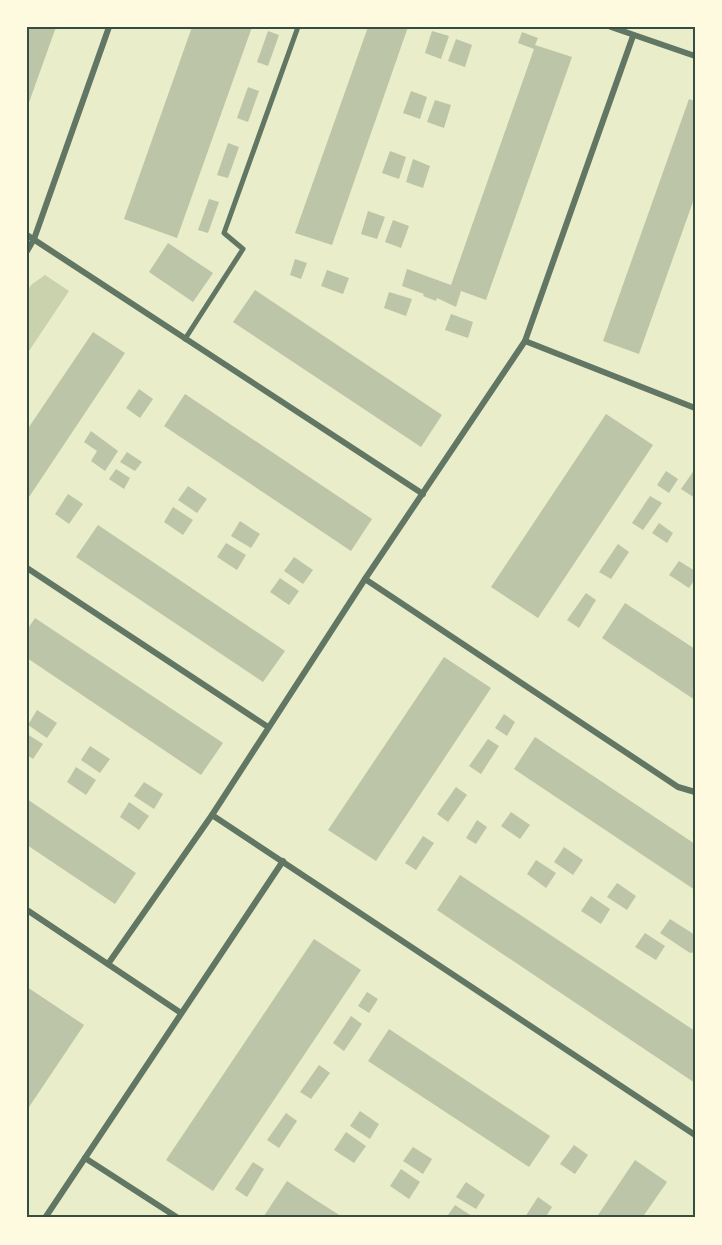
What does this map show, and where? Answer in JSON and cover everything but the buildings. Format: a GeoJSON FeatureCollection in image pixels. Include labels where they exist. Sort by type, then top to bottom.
{"type":"FeatureCollection","features":[{"type":"Feature","properties":{"kind":"street"},"geometry":{"type":"LineString","coordinates":[[27,250],[34,239],[109,27]]}},
{"type":"Feature","properties":{"kind":"street"},"geometry":{"type":"LineString","coordinates":[[185,339],[243,249],[224,233],[298,27]]}},
{"type":"Feature","properties":{"kind":"street"},"geometry":{"type":"LineString","coordinates":[[611,27],[695,56]]}},
{"type":"Feature","properties":{"kind":"street"},"geometry":{"type":"LineString","coordinates":[[108,964],[212,815],[365,579],[525,341],[633,36]]}},
{"type":"Feature","properties":{"kind":"street"},"geometry":{"type":"LineString","coordinates":[[27,235],[423,494]]}},
{"type":"Feature","properties":{"kind":"street"},"geometry":{"type":"LineString","coordinates":[[525,341],[695,408]]}},
{"type":"Feature","properties":{"kind":"street"},"geometry":{"type":"LineString","coordinates":[[27,568],[268,727]]}},
{"type":"Feature","properties":{"kind":"street"},"geometry":{"type":"LineString","coordinates":[[365,579],[678,787],[695,792]]}},
{"type":"Feature","properties":{"kind":"street"},"geometry":{"type":"LineString","coordinates":[[212,815],[695,1135]]}},
{"type":"Feature","properties":{"kind":"street"},"geometry":{"type":"LineString","coordinates":[[45,1218],[283,861]]}},
{"type":"Feature","properties":{"kind":"street"},"geometry":{"type":"LineString","coordinates":[[27,910],[181,1013]]}},
{"type":"Feature","properties":{"kind":"street"},"geometry":{"type":"LineString","coordinates":[[85,1158],[178,1218]]}},
{"type":"Feature","properties":{"kind":"green space"},"geometry":{"type":"Polygon","coordinates":[[[45,275],[69,291],[27,354],[27,291],[31,285],[45,275]]]}}]}
